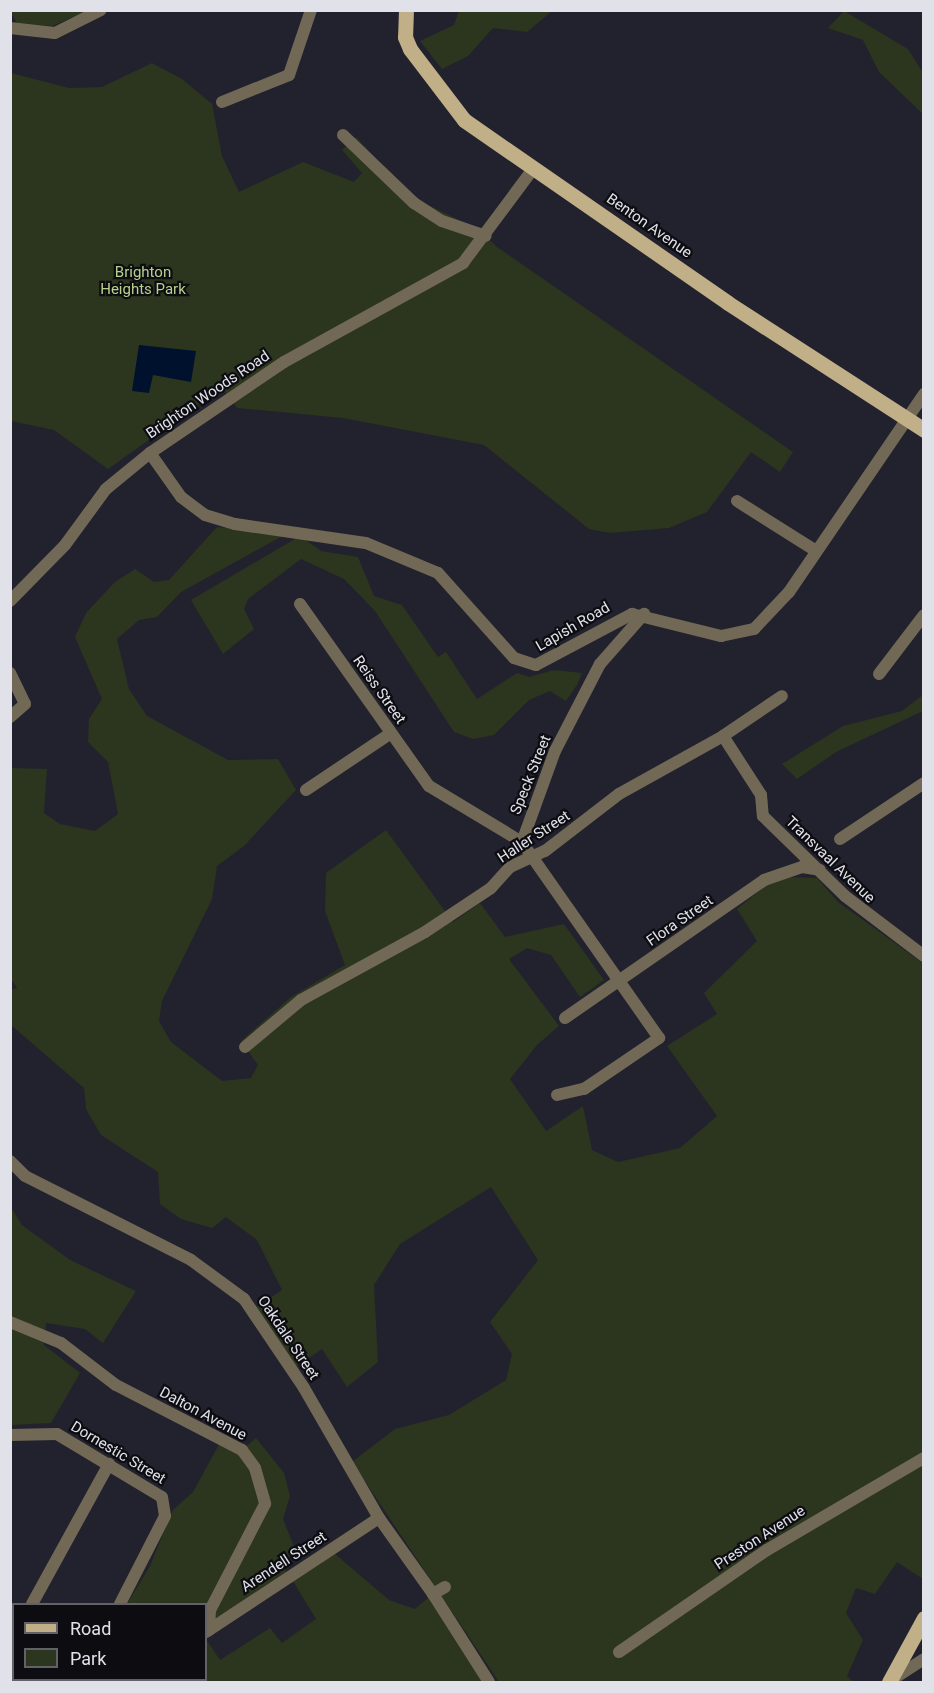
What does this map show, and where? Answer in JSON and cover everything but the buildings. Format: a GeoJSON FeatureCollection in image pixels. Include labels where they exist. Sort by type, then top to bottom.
{"type":"FeatureCollection","features":[{"type":"Feature","properties":{"kind":"main road","name":"Benton Avenue"},"geometry":{"type":"LineString","coordinates":[[406,10],[405,37],[410,49],[439,92],[464,120],[533,169],[924,430]]}},
{"type":"Feature","properties":{"kind":"main road"},"geometry":{"type":"LineString","coordinates":[[890,1682],[924,1618]]}},
{"type":"Feature","properties":{"kind":"street"},"geometry":{"type":"LineString","coordinates":[[10,28],[55,33],[101,10]]}},
{"type":"Feature","properties":{"kind":"street"},"geometry":{"type":"LineString","coordinates":[[222,102],[289,75],[311,10]]}},
{"type":"Feature","properties":{"kind":"street"},"geometry":{"type":"LineString","coordinates":[[343,135],[414,203],[442,220],[486,236]]}},
{"type":"Feature","properties":{"kind":"street","name":"Brighton Woods Road"},"geometry":{"type":"LineString","coordinates":[[10,601],[65,545],[106,489],[150,453],[284,362],[441,279],[463,263],[486,236],[533,169]]}},
{"type":"Feature","properties":{"kind":"street","name":"Lapish Road"},"geometry":{"type":"LineString","coordinates":[[150,453],[181,497],[205,515],[235,525],[366,543],[438,573],[524,665],[548,661],[620,617],[644,614],[721,636],[743,635],[771,616],[905,418],[924,394]]}},
{"type":"Feature","properties":{"kind":"street"},"geometry":{"type":"LineString","coordinates":[[737,501],[816,551]]}},
{"type":"Feature","properties":{"kind":"street","name":"Reiss Street"},"geometry":{"type":"LineString","coordinates":[[300,604],[435,792],[522,842]]}},
{"type":"Feature","properties":{"kind":"street","name":"Speck Street"},"geometry":{"type":"LineString","coordinates":[[522,842],[555,751],[600,664],[644,614]]}},
{"type":"Feature","properties":{"kind":"street"},"geometry":{"type":"LineString","coordinates":[[879,674],[924,615]]}},
{"type":"Feature","properties":{"kind":"street"},"geometry":{"type":"LineString","coordinates":[[10,717],[25,704],[11,674]]}},
{"type":"Feature","properties":{"kind":"street","name":"Haller Street"},"geometry":{"type":"LineString","coordinates":[[245,1047],[302,1000],[425,932],[530,855],[544,851],[620,794],[723,736],[782,696]]}},
{"type":"Feature","properties":{"kind":"street"},"geometry":{"type":"LineString","coordinates":[[306,790],[392,733]]}},
{"type":"Feature","properties":{"kind":"street","name":"Transvaal Avenue"},"geometry":{"type":"LineString","coordinates":[[723,736],[761,795],[763,816],[875,922],[924,956]]}},
{"type":"Feature","properties":{"kind":"street"},"geometry":{"type":"LineString","coordinates":[[840,839],[924,783]]}},
{"type":"Feature","properties":{"kind":"street"},"geometry":{"type":"LineString","coordinates":[[522,842],[658,1038],[584,1089],[556,1095]]}},
{"type":"Feature","properties":{"kind":"street","name":"Flora Street"},"geometry":{"type":"LineString","coordinates":[[565,1018],[764,880],[802,867],[820,870]]}},
{"type":"Feature","properties":{"kind":"street","name":"Oakdale Street"},"geometry":{"type":"LineString","coordinates":[[10,1161],[25,1176],[191,1260],[244,1299],[304,1388],[379,1518],[433,1594],[489,1683]]}},
{"type":"Feature","properties":{"kind":"street","name":"Dalton Avenue"},"geometry":{"type":"LineString","coordinates":[[10,1322],[60,1343],[116,1385],[242,1450],[255,1468],[265,1504],[210,1610],[207,1631]]}},
{"type":"Feature","properties":{"kind":"street","name":"Dornestic Street"},"geometry":{"type":"LineString","coordinates":[[10,1435],[57,1434],[155,1491],[166,1508],[121,1603]]}},
{"type":"Feature","properties":{"kind":"street","name":"Preston Avenue"},"geometry":{"type":"LineString","coordinates":[[619,1652],[767,1550],[924,1458]]}},
{"type":"Feature","properties":{"kind":"street"},"geometry":{"type":"LineString","coordinates":[[33,1603],[109,1464]]}},
{"type":"Feature","properties":{"kind":"street","name":"Arendell Street"},"geometry":{"type":"LineString","coordinates":[[207,1631],[379,1518]]}},
{"type":"Feature","properties":{"kind":"street"},"geometry":{"type":"LineString","coordinates":[[433,1594],[445,1587]]}},
{"type":"Feature","properties":{"kind":"street"},"geometry":{"type":"LineString","coordinates":[[890,1682],[924,1659]]}},
{"type":"Feature","properties":{"kind":"green space"},"geometry":{"type":"Polygon","coordinates":[[[459,10],[552,11],[527,32],[493,28],[468,56],[442,69],[420,41],[454,25],[459,10]]]}},
{"type":"Feature","properties":{"kind":"green space"},"geometry":{"type":"Polygon","coordinates":[[[10,11],[88,11],[52,26],[17,23],[10,11]]]}},
{"type":"Feature","properties":{"kind":"green space"},"geometry":{"type":"Polygon","coordinates":[[[844,11],[908,49],[923,73],[923,114],[879,72],[863,40],[828,28],[844,11]]]}},
{"type":"Feature","properties":{"kind":"green space","name":"Brighton Heights Park"},"geometry":{"type":"Polygon","coordinates":[[[152,63],[182,79],[212,104],[222,156],[239,192],[303,162],[354,182],[362,173],[342,150],[356,137],[411,197],[478,229],[497,247],[793,452],[780,472],[751,452],[707,512],[669,528],[610,533],[589,529],[484,445],[343,418],[237,408],[222,388],[108,469],[54,430],[11,421],[11,73],[69,88],[102,87],[152,63]]]}},
{"type":"Feature","properties":{"kind":"green space"},"geometry":{"type":"Polygon","coordinates":[[[217,527],[286,534],[181,592],[157,617],[139,620],[117,639],[129,689],[147,716],[228,760],[278,759],[296,790],[244,846],[217,866],[212,899],[162,1001],[159,1021],[171,1042],[222,1081],[251,1078],[258,1065],[241,1041],[291,997],[345,965],[325,911],[326,873],[386,830],[453,922],[480,903],[505,937],[564,924],[604,980],[580,997],[551,955],[527,948],[509,959],[559,1026],[537,1045],[510,1079],[546,1131],[583,1106],[592,1150],[618,1162],[680,1148],[717,1116],[667,1046],[717,1014],[704,993],[757,941],[737,909],[768,884],[788,877],[817,878],[838,902],[924,964],[923,1579],[897,1562],[875,1594],[856,1588],[846,1613],[863,1640],[847,1676],[853,1682],[499,1682],[352,1462],[395,1429],[449,1415],[506,1380],[512,1354],[490,1322],[538,1260],[491,1187],[400,1244],[374,1285],[378,1362],[347,1387],[322,1349],[294,1368],[255,1308],[282,1290],[257,1240],[226,1217],[212,1228],[181,1219],[160,1204],[158,1172],[101,1135],[86,1109],[84,1088],[11,1025],[11,990],[17,988],[10,977],[11,768],[47,769],[44,813],[60,824],[95,831],[118,814],[108,762],[88,742],[89,719],[102,699],[75,637],[86,613],[115,582],[135,569],[154,582],[169,580],[217,527]]]}},
{"type":"Feature","properties":{"kind":"green space"},"geometry":{"type":"Polygon","coordinates":[[[300,536],[321,551],[358,557],[374,596],[402,605],[438,657],[446,652],[477,699],[517,673],[529,677],[554,670],[582,673],[577,685],[566,701],[550,691],[529,700],[494,735],[473,739],[454,732],[375,611],[344,579],[301,559],[248,599],[244,609],[254,629],[223,654],[191,600],[300,536]]]}},
{"type":"Feature","properties":{"kind":"green space"},"geometry":{"type":"Polygon","coordinates":[[[923,695],[923,711],[836,752],[797,779],[782,764],[843,726],[902,711],[923,695]]]}},
{"type":"Feature","properties":{"kind":"green space"},"geometry":{"type":"Polygon","coordinates":[[[10,1206],[22,1225],[70,1260],[136,1291],[103,1343],[85,1329],[46,1323],[44,1345],[80,1373],[51,1423],[11,1425],[10,1206]]]}},
{"type":"Feature","properties":{"kind":"green space"},"geometry":{"type":"Polygon","coordinates":[[[256,1438],[284,1473],[290,1496],[283,1519],[295,1549],[283,1565],[287,1573],[207,1625],[207,1603],[128,1603],[150,1566],[173,1510],[193,1492],[222,1439],[242,1450],[256,1438]]]}},
{"type":"Feature","properties":{"kind":"green space"},"geometry":{"type":"Polygon","coordinates":[[[334,1553],[389,1600],[415,1609],[429,1597],[483,1682],[11,1682],[10,1646],[12,1681],[207,1681],[207,1640],[220,1660],[270,1628],[282,1643],[316,1619],[293,1581],[334,1553]]]}},
{"type":"Feature","properties":{"kind":"water"},"geometry":{"type":"Polygon","coordinates":[[[139,345],[196,351],[191,382],[153,375],[149,393],[132,391],[139,345]]]}}]}
